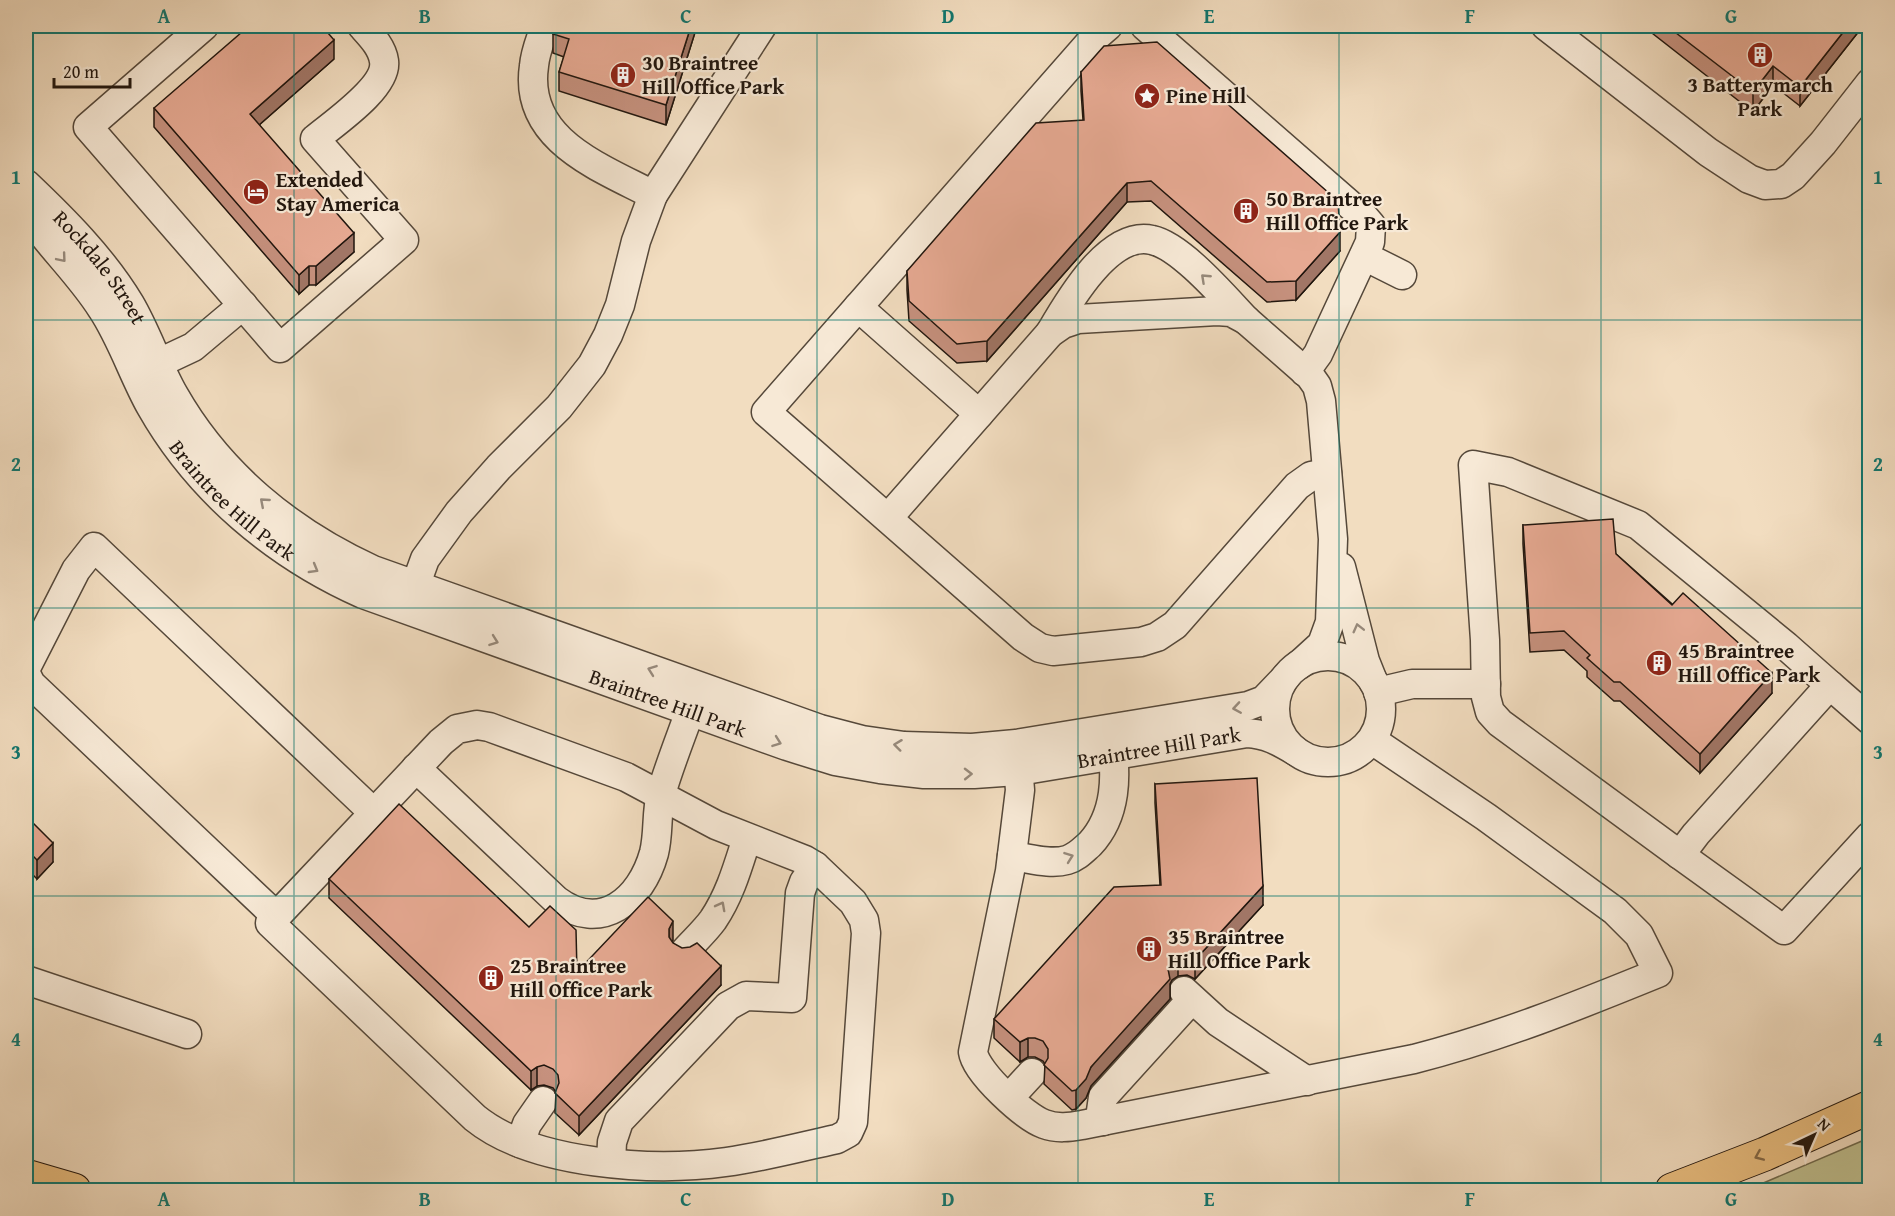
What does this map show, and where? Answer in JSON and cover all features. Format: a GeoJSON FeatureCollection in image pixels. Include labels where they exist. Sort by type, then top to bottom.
{"type":"FeatureCollection","features":[{"type":"Feature","properties":{"kind":"highway"},"geometry":{"type":"LineString","coordinates":[[1672,1191],[1765,1154],[1869,1107]]}},
{"type":"Feature","properties":{"kind":"street"},"geometry":{"type":"LineString","coordinates":[[204,26],[88,127],[280,348],[404,240],[315,139],[373,89],[381,77],[384,69],[383,55],[362,26]]}},
{"type":"Feature","properties":{"kind":"street"},"geometry":{"type":"LineString","coordinates":[[545,26],[536,55],[533,76],[537,107],[546,125],[571,149],[653,195]]}},
{"type":"Feature","properties":{"kind":"street"},"geometry":{"type":"LineString","coordinates":[[410,598],[425,559],[459,512],[492,474],[559,406],[592,365],[618,313],[640,227],[653,195],[762,26]]}},
{"type":"Feature","properties":{"kind":"street"},"geometry":{"type":"LineString","coordinates":[[1108,26],[1093,39],[766,412],[1035,645],[1047,650],[1059,651],[1117,645],[1157,637],[1171,628],[1297,486],[1311,476],[1327,473]]}},
{"type":"Feature","properties":{"kind":"street"},"geometry":{"type":"LineString","coordinates":[[1145,26],[1371,225],[1371,235],[1364,256],[1318,354],[1305,372]]}},
{"type":"Feature","properties":{"kind":"street"},"geometry":{"type":"LineString","coordinates":[[1546,26],[1708,152],[1749,179],[1765,185],[1780,184],[1793,176],[1869,83]]}},
{"type":"Feature","properties":{"kind":"street","name":"Rockdale Street"},"geometry":{"type":"LineString","coordinates":[[26,184],[80,239],[122,292],[138,319],[147,369]]}},
{"type":"Feature","properties":{"kind":"street","name":"Rockdale Street"},"geometry":{"type":"LineString","coordinates":[[26,212],[101,307],[115,331],[147,369]]}},
{"type":"Feature","properties":{"kind":"street"},"geometry":{"type":"LineString","coordinates":[[888,518],[1050,333],[1076,292],[1110,253],[1126,243],[1145,239],[1159,242],[1176,252],[1210,282],[1246,320],[1305,372],[1317,386],[1320,396],[1333,539],[1329,630],[1316,651],[1292,671],[1276,695],[1275,705],[1277,723],[1284,739],[1297,752]]}},
{"type":"Feature","properties":{"kind":"street"},"geometry":{"type":"LineString","coordinates":[[1364,256],[1402,275]]}},
{"type":"Feature","properties":{"kind":"street"},"geometry":{"type":"LineString","coordinates":[[147,369],[200,342],[243,305]]}},
{"type":"Feature","properties":{"kind":"street"},"geometry":{"type":"LineString","coordinates":[[858,307],[979,414]]}},
{"type":"Feature","properties":{"kind":"street"},"geometry":{"type":"LineString","coordinates":[[1050,333],[1063,324],[1078,319],[1217,311],[1231,312],[1246,320]]}},
{"type":"Feature","properties":{"kind":"street","name":"Braintree Hill Park"},"geometry":{"type":"LineString","coordinates":[[147,369],[174,395],[198,432],[236,476],[265,503],[334,551],[373,570],[410,598],[694,699],[862,740],[1018,758],[1112,742],[1256,704],[1271,694],[1292,671],[1316,657],[1346,659],[1363,669],[1376,688]]}},
{"type":"Feature","properties":{"kind":"street"},"geometry":{"type":"LineString","coordinates":[[1869,720],[1786,646],[1638,525],[1508,472],[1473,465],[1487,703],[1496,720],[1784,930],[1869,836]]}},
{"type":"Feature","properties":{"kind":"street"},"geometry":{"type":"LineString","coordinates":[[1018,758],[1019,802],[1005,902],[973,1052],[982,1071],[1009,1098],[1037,1121],[1053,1127],[1082,1125],[1414,1059],[1498,1036],[1658,973],[1639,935],[1615,911],[1486,818],[1372,740],[1381,720],[1381,701],[1365,661],[1360,633],[1333,539]]}},
{"type":"Feature","properties":{"kind":"street"},"geometry":{"type":"LineString","coordinates":[[26,668],[76,570],[94,547],[374,813]]}},
{"type":"Feature","properties":{"kind":"street"},"geometry":{"type":"LineString","coordinates":[[26,674],[31,684],[276,916]]}},
{"type":"Feature","properties":{"kind":"street"},"geometry":{"type":"LineString","coordinates":[[1376,688],[1412,684],[1486,684]]}},
{"type":"Feature","properties":{"kind":"street"},"geometry":{"type":"LineString","coordinates":[[1680,855],[1696,834],[1830,685]]}},
{"type":"Feature","properties":{"kind":"street"},"geometry":{"type":"LineString","coordinates":[[416,768],[556,900],[572,910],[590,915],[599,914],[615,909],[631,895],[650,864],[656,841],[657,813],[661,795],[694,699]]}},
{"type":"Feature","properties":{"kind":"street"},"geometry":{"type":"LineString","coordinates":[[477,725],[489,727],[619,774],[688,811],[747,838],[795,855],[815,866],[857,907],[866,928],[851,1130],[837,1139],[724,1163],[671,1166],[563,1156],[520,1143],[492,1131],[475,1118],[270,923],[374,813],[452,733],[464,727],[477,725]]}},
{"type":"Feature","properties":{"kind":"street","name":"Braintree Hill Park"},"geometry":{"type":"LineString","coordinates":[[1112,742],[1247,733],[1274,738],[1312,760],[1338,762],[1355,756],[1372,740]]}},
{"type":"Feature","properties":{"kind":"street"},"geometry":{"type":"LineString","coordinates":[[1012,856],[1066,860],[1077,856],[1085,848],[1099,831],[1110,809],[1115,778],[1112,742]]}},
{"type":"Feature","properties":{"kind":"street"},"geometry":{"type":"LineString","coordinates":[[685,951],[718,912],[733,880],[747,838]]}},
{"type":"Feature","properties":{"kind":"street"},"geometry":{"type":"LineString","coordinates":[[611,1162],[612,1142],[619,1121],[728,1006],[746,996],[792,998],[800,893],[804,882],[815,866]]}},
{"type":"Feature","properties":{"kind":"street"},"geometry":{"type":"LineString","coordinates":[[26,980],[187,1034]]}},
{"type":"Feature","properties":{"kind":"street"},"geometry":{"type":"LineString","coordinates":[[1103,1121],[1101,1111],[1103,1097],[1188,995],[1218,1022],[1308,1081]]}},
{"type":"Feature","properties":{"kind":"street"},"geometry":{"type":"LineString","coordinates":[[1009,1098],[1032,1073]]}},
{"type":"Feature","properties":{"kind":"street"},"geometry":{"type":"LineString","coordinates":[[520,1143],[527,1124],[543,1101]]}},
{"type":"Feature","properties":{"kind":"green space"},"geometry":{"type":"Polygon","coordinates":[[[1869,1138],[1869,1190],[1747,1190],[1869,1138]]]}},
{"type":"Feature","properties":{"kind":"building","name":"Extended Stay America"},"geometry":{"type":"Polygon","coordinates":[[[249,26],[322,26],[334,40],[250,114],[354,233],[316,266],[309,266],[299,275],[154,108],[249,26]]]}},
{"type":"Feature","properties":{"kind":"building","name":"30 Braintree Hill Office Park"},"geometry":{"type":"Polygon","coordinates":[[[556,26],[691,26],[666,105],[559,72],[569,39],[553,34],[556,26]]]}},
{"type":"Feature","properties":{"kind":"building","name":"3 Batterymarch Park"},"geometry":{"type":"Polygon","coordinates":[[[1667,26],[1848,26],[1800,87],[1773,66],[1753,92],[1667,26]]]}},
{"type":"Feature","properties":{"kind":"building","name":"50 Braintree Hill Office Park"},"geometry":{"type":"Polygon","coordinates":[[[1157,42],[1338,201],[1340,232],[1296,281],[1267,282],[1151,181],[1127,183],[987,341],[957,344],[909,301],[907,271],[1036,123],[1084,120],[1081,72],[1104,46],[1157,42]]]}},
{"type":"Feature","properties":{"kind":"building","name":"45 Braintree Hill Office Park"},"geometry":{"type":"Polygon","coordinates":[[[1613,519],[1616,554],[1672,605],[1683,593],[1772,673],[1700,754],[1620,682],[1614,682],[1587,658],[1590,655],[1564,631],[1530,633],[1523,525],[1613,519]]]}},
{"type":"Feature","properties":{"kind":"building","name":"35 Braintree Hill Office Park"},"geometry":{"type":"Polygon","coordinates":[[[1257,778],[1263,886],[1195,960],[1187,956],[1178,956],[1172,960],[1168,969],[1170,979],[1091,1067],[1086,1079],[1076,1090],[1072,1091],[1044,1065],[1048,1058],[1048,1049],[1043,1041],[1028,1038],[1020,1042],[994,1019],[1114,887],[1161,885],[1155,784],[1257,778]]]}},
{"type":"Feature","properties":{"kind":"building","name":"25 Braintree Hill Office Park"},"geometry":{"type":"Polygon","coordinates":[[[399,804],[529,927],[550,906],[576,930],[577,972],[648,897],[673,921],[669,929],[669,937],[673,943],[682,948],[697,943],[721,966],[579,1116],[555,1093],[559,1083],[558,1075],[553,1069],[544,1065],[531,1071],[329,879],[399,804]]]}},
{"type":"Feature","properties":{"kind":"building"},"geometry":{"type":"Polygon","coordinates":[[[26,816],[53,843],[37,860],[26,849],[26,816]]]}},
{"type":"Feature","properties":{"kind":"place","name":"3 Batterymarch Park"},"geometry":{"type":"Point","coordinates":[1760,55]}},
{"type":"Feature","properties":{"kind":"place","name":"30 Braintree Hill Office Park"},"geometry":{"type":"Point","coordinates":[623,75]}},
{"type":"Feature","properties":{"kind":"place","name":"Pine Hill"},"geometry":{"type":"Point","coordinates":[1147,96]}},
{"type":"Feature","properties":{"kind":"place","name":"Extended Stay America"},"geometry":{"type":"Point","coordinates":[256,192]}},
{"type":"Feature","properties":{"kind":"place","name":"50 Braintree Hill Office Park"},"geometry":{"type":"Point","coordinates":[1246,211]}},
{"type":"Feature","properties":{"kind":"place","name":"45 Braintree Hill Office Park"},"geometry":{"type":"Point","coordinates":[1659,663]}},
{"type":"Feature","properties":{"kind":"place","name":"35 Braintree Hill Office Park"},"geometry":{"type":"Point","coordinates":[1149,949]}},
{"type":"Feature","properties":{"kind":"place","name":"25 Braintree Hill Office Park"},"geometry":{"type":"Point","coordinates":[491,978]}}]}
